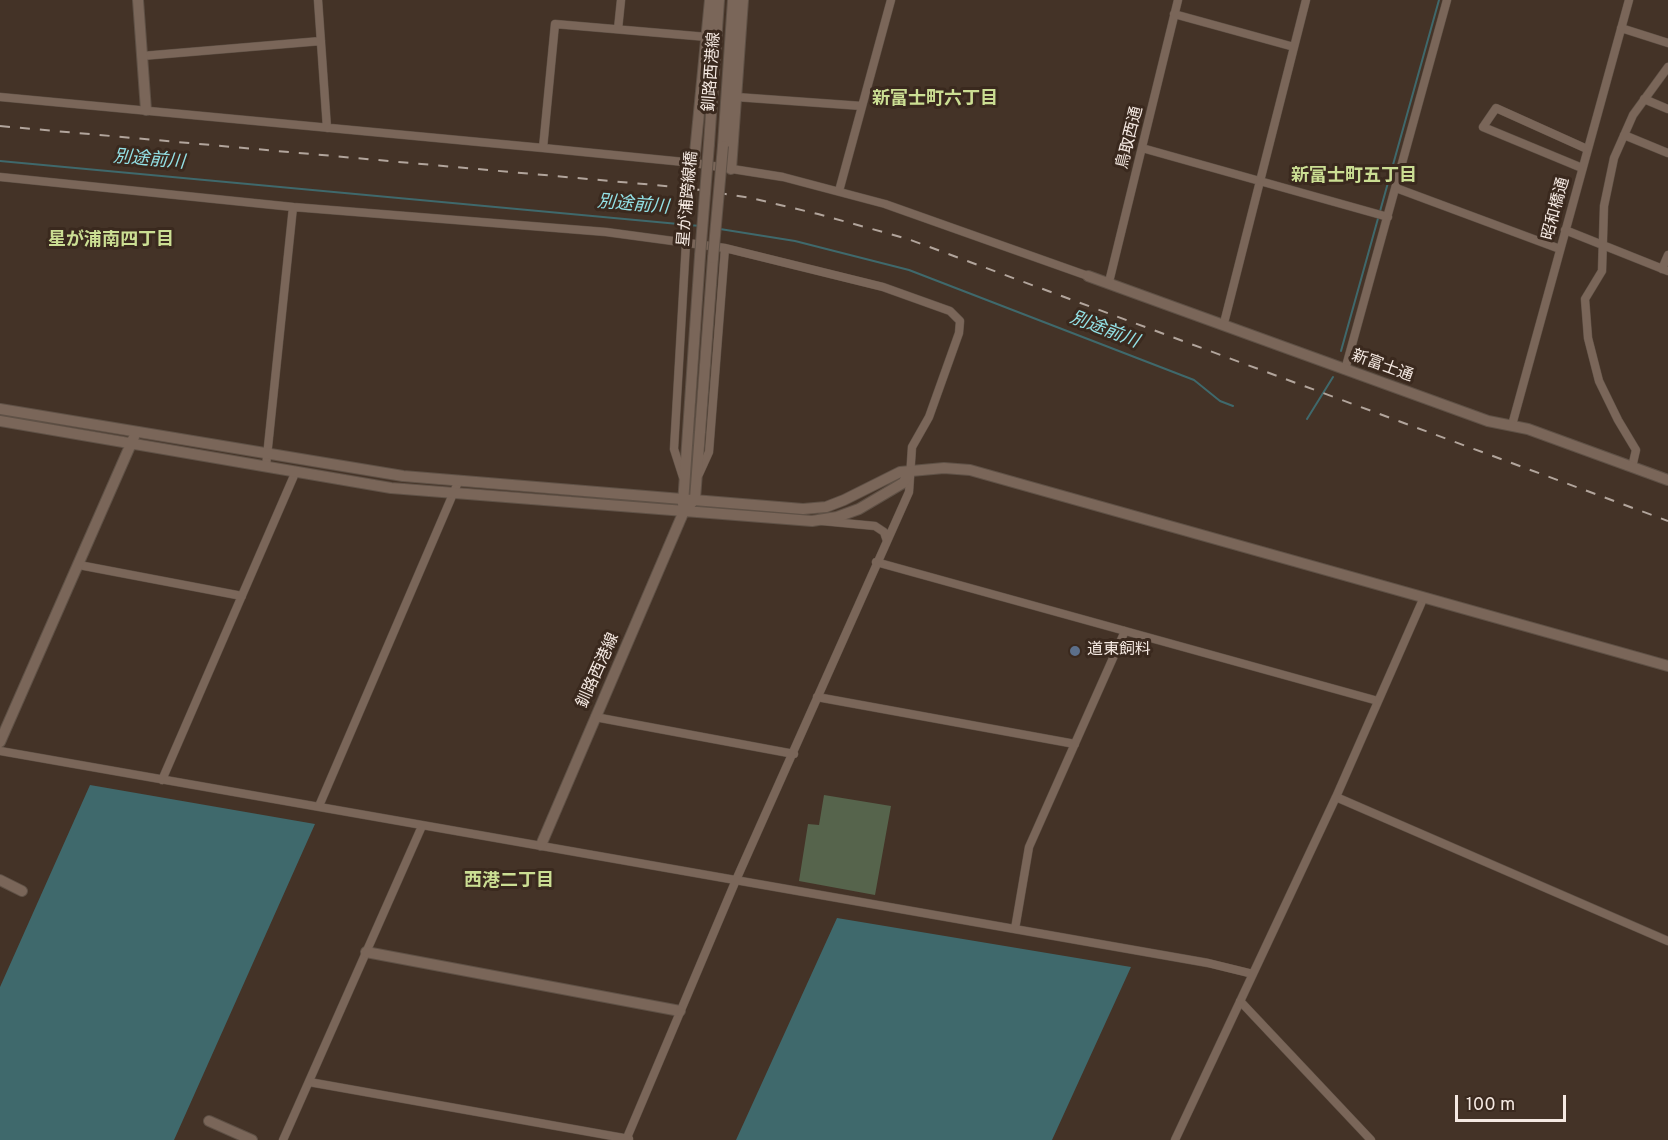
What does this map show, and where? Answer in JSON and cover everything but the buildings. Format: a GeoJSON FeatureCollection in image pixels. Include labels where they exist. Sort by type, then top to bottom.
{"type":"FeatureCollection","features":[{"type":"Feature","properties":{"kind":"street"},"geometry":{"type":"LineString","coordinates":[[138,0],[146,110]]}},
{"type":"Feature","properties":{"kind":"street"},"geometry":{"type":"LineString","coordinates":[[318,0],[327,128]]}},
{"type":"Feature","properties":{"kind":"street"},"geometry":{"type":"LineString","coordinates":[[618,29],[621,0]]}},
{"type":"Feature","properties":{"kind":"street"},"geometry":{"type":"LineString","coordinates":[[694,163],[710,0]]}},
{"type":"Feature","properties":{"kind":"street","name":"釧路西港線"},"geometry":{"type":"LineString","coordinates":[[709,144],[719,0]]}},
{"type":"Feature","properties":{"kind":"street","name":"釧路西港線"},"geometry":{"type":"LineString","coordinates":[[723,146],[733,0]]}},
{"type":"Feature","properties":{"kind":"street"},"geometry":{"type":"LineString","coordinates":[[731,169],[742,0]]}},
{"type":"Feature","properties":{"kind":"street"},"geometry":{"type":"LineString","coordinates":[[838,191],[891,0]]}},
{"type":"Feature","properties":{"kind":"street","name":"鳥取西通"},"geometry":{"type":"LineString","coordinates":[[1109,282],[1178,0]]}},
{"type":"Feature","properties":{"kind":"street"},"geometry":{"type":"LineString","coordinates":[[1224,323],[1306,0]]}},
{"type":"Feature","properties":{"kind":"street"},"geometry":{"type":"LineString","coordinates":[[1345,370],[1448,0]]}},
{"type":"Feature","properties":{"kind":"street","name":"昭和橋通"},"geometry":{"type":"LineString","coordinates":[[1512,425],[1629,0]]}},
{"type":"Feature","properties":{"kind":"street"},"geometry":{"type":"LineString","coordinates":[[1174,14],[1294,47]]}},
{"type":"Feature","properties":{"kind":"street"},"geometry":{"type":"LineString","coordinates":[[543,148],[555,24],[707,37]]}},
{"type":"Feature","properties":{"kind":"street"},"geometry":{"type":"LineString","coordinates":[[1621,28],[1668,43]]}},
{"type":"Feature","properties":{"kind":"street"},"geometry":{"type":"LineString","coordinates":[[142,56],[321,41]]}},
{"type":"Feature","properties":{"kind":"street"},"geometry":{"type":"LineString","coordinates":[[1632,466],[1636,450],[1599,381],[1588,338],[1585,299],[1602,272],[1607,186],[1624,135],[1644,99],[1668,67]]}},
{"type":"Feature","properties":{"kind":"street"},"geometry":{"type":"LineString","coordinates":[[736,97],[862,106]]}},
{"type":"Feature","properties":{"kind":"street"},"geometry":{"type":"LineString","coordinates":[[0,98],[694,163],[783,177],[885,204],[1088,276]]}},
{"type":"Feature","properties":{"kind":"street"},"geometry":{"type":"LineString","coordinates":[[1644,99],[1668,109]]}},
{"type":"Feature","properties":{"kind":"street"},"geometry":{"type":"LineString","coordinates":[[1582,168],[1482,127],[1496,108],[1587,149]]}},
{"type":"Feature","properties":{"kind":"street"},"geometry":{"type":"LineString","coordinates":[[1624,135],[1668,153]]}},
{"type":"Feature","properties":{"kind":"street","name":"星が浦跨線橋"},"geometry":{"type":"LineString","coordinates":[[683,479],[709,144]]}},
{"type":"Feature","properties":{"kind":"street","name":"星が浦跨線橋"},"geometry":{"type":"LineString","coordinates":[[696,481],[723,146]]}},
{"type":"Feature","properties":{"kind":"street"},"geometry":{"type":"LineString","coordinates":[[1142,148],[1388,217]]}},
{"type":"Feature","properties":{"kind":"street"},"geometry":{"type":"LineString","coordinates":[[0,177],[293,207],[606,232],[725,248],[884,286],[950,311],[960,321],[959,333],[929,417],[912,447],[909,492],[736,880],[628,1139],[309,1082]]}},
{"type":"Feature","properties":{"kind":"street"},"geometry":{"type":"LineString","coordinates":[[1396,188],[1560,249]]}},
{"type":"Feature","properties":{"kind":"street"},"geometry":{"type":"LineString","coordinates":[[266,466],[270,454],[293,207]]}},
{"type":"Feature","properties":{"kind":"street"},"geometry":{"type":"LineString","coordinates":[[1565,230],[1665,270],[1668,255]]}},
{"type":"Feature","properties":{"kind":"street"},"geometry":{"type":"LineString","coordinates":[[684,510],[681,498],[683,479],[674,449],[686,243]]}},
{"type":"Feature","properties":{"kind":"street"},"geometry":{"type":"LineString","coordinates":[[695,499],[696,481],[709,452],[725,248]]}},
{"type":"Feature","properties":{"kind":"street","name":"新富士通"},"geometry":{"type":"LineString","coordinates":[[1088,276],[1224,323],[1345,370],[1488,421],[1512,425],[1668,480]]}},
{"type":"Feature","properties":{"kind":"street"},"geometry":{"type":"LineString","coordinates":[[0,409],[403,476],[803,509],[826,507],[862,492],[882,479],[900,472],[910,473],[944,468],[970,470],[1668,666]]}},
{"type":"Feature","properties":{"kind":"street"},"geometry":{"type":"LineString","coordinates":[[0,421],[391,488],[820,520],[875,526],[884,532],[887,541]]}},
{"type":"Feature","properties":{"kind":"street"},"geometry":{"type":"LineString","coordinates":[[0,742],[136,432]]}},
{"type":"Feature","properties":{"kind":"street"},"geometry":{"type":"LineString","coordinates":[[162,780],[296,471]]}},
{"type":"Feature","properties":{"kind":"street"},"geometry":{"type":"LineString","coordinates":[[820,520],[859,508],[903,483],[910,473]]}},
{"type":"Feature","properties":{"kind":"street"},"geometry":{"type":"LineString","coordinates":[[319,806],[459,480]]}},
{"type":"Feature","properties":{"kind":"street","name":"釧路西港線"},"geometry":{"type":"LineString","coordinates":[[541,844],[684,510],[695,499]]}},
{"type":"Feature","properties":{"kind":"street"},"geometry":{"type":"LineString","coordinates":[[876,562],[1378,701]]}},
{"type":"Feature","properties":{"kind":"street"},"geometry":{"type":"LineString","coordinates":[[79,565],[242,596]]}},
{"type":"Feature","properties":{"kind":"street"},"geometry":{"type":"LineString","coordinates":[[1175,1140],[1336,798],[1424,597]]}},
{"type":"Feature","properties":{"kind":"street"},"geometry":{"type":"LineString","coordinates":[[1015,929],[1029,847],[1125,632]]}},
{"type":"Feature","properties":{"kind":"street"},"geometry":{"type":"LineString","coordinates":[[817,697],[1075,744]]}},
{"type":"Feature","properties":{"kind":"street"},"geometry":{"type":"LineString","coordinates":[[595,717],[794,754]]}},
{"type":"Feature","properties":{"kind":"street"},"geometry":{"type":"LineString","coordinates":[[0,751],[541,844],[1208,963],[1253,974]]}},
{"type":"Feature","properties":{"kind":"street"},"geometry":{"type":"LineString","coordinates":[[1336,798],[1668,941]]}},
{"type":"Feature","properties":{"kind":"street"},"geometry":{"type":"LineString","coordinates":[[283,1140],[422,825]]}},
{"type":"Feature","properties":{"kind":"street"},"geometry":{"type":"LineString","coordinates":[[0,880],[22,891]]}},
{"type":"Feature","properties":{"kind":"street"},"geometry":{"type":"LineString","coordinates":[[366,952],[680,1011]]}},
{"type":"Feature","properties":{"kind":"street"},"geometry":{"type":"LineString","coordinates":[[1240,1001],[1371,1140]]}},
{"type":"Feature","properties":{"kind":"street"},"geometry":{"type":"LineString","coordinates":[[209,1121],[252,1140]]}},
{"type":"Feature","properties":{"kind":"green space"},"geometry":{"type":"Polygon","coordinates":[[[824,795],[891,806],[875,895],[799,881],[808,824],[819,825],[824,795]]]}},
{"type":"Feature","properties":{"kind":"water"},"geometry":{"type":"Polygon","coordinates":[[[90,785],[315,824],[174,1140],[0,1140],[0,987],[90,785]]]}},
{"type":"Feature","properties":{"kind":"water"},"geometry":{"type":"Polygon","coordinates":[[[837,918],[1131,967],[1052,1140],[736,1140],[837,918]]]}},
{"type":"Feature","properties":{"kind":"waterway","name":"別途前川"},"geometry":{"type":"LineString","coordinates":[[1341,351],[1439,0]]}},
{"type":"Feature","properties":{"kind":"waterway","name":"別途前川"},"geometry":{"type":"LineString","coordinates":[[0,161],[700,226]]}},
{"type":"Feature","properties":{"kind":"waterway","name":"別途前川"},"geometry":{"type":"LineString","coordinates":[[720,229],[795,241],[909,270],[1194,380],[1220,401],[1233,406]]}},
{"type":"Feature","properties":{"kind":"waterway","name":"別途前川"},"geometry":{"type":"LineString","coordinates":[[1307,419],[1333,377]]}},
{"type":"Feature","properties":{"kind":"railway"},"geometry":{"type":"LineString","coordinates":[[0,126],[688,188],[751,198],[908,239],[1668,521]]}},
{"type":"Feature","properties":{"kind":"place","name":"道東飼料"},"geometry":{"type":"Point","coordinates":[1075,651]}},
{"type":"Feature","properties":{"kind":"district","name":"新富士町六丁目"},"geometry":{"type":"Point","coordinates":[935,100]}},
{"type":"Feature","properties":{"kind":"district","name":"新富士町五丁目"},"geometry":{"type":"Point","coordinates":[1354,177]}},
{"type":"Feature","properties":{"kind":"district","name":"星が浦南四丁目"},"geometry":{"type":"Point","coordinates":[111,241]}},
{"type":"Feature","properties":{"kind":"district","name":"西港二丁目"},"geometry":{"type":"Point","coordinates":[509,882]}}]}
